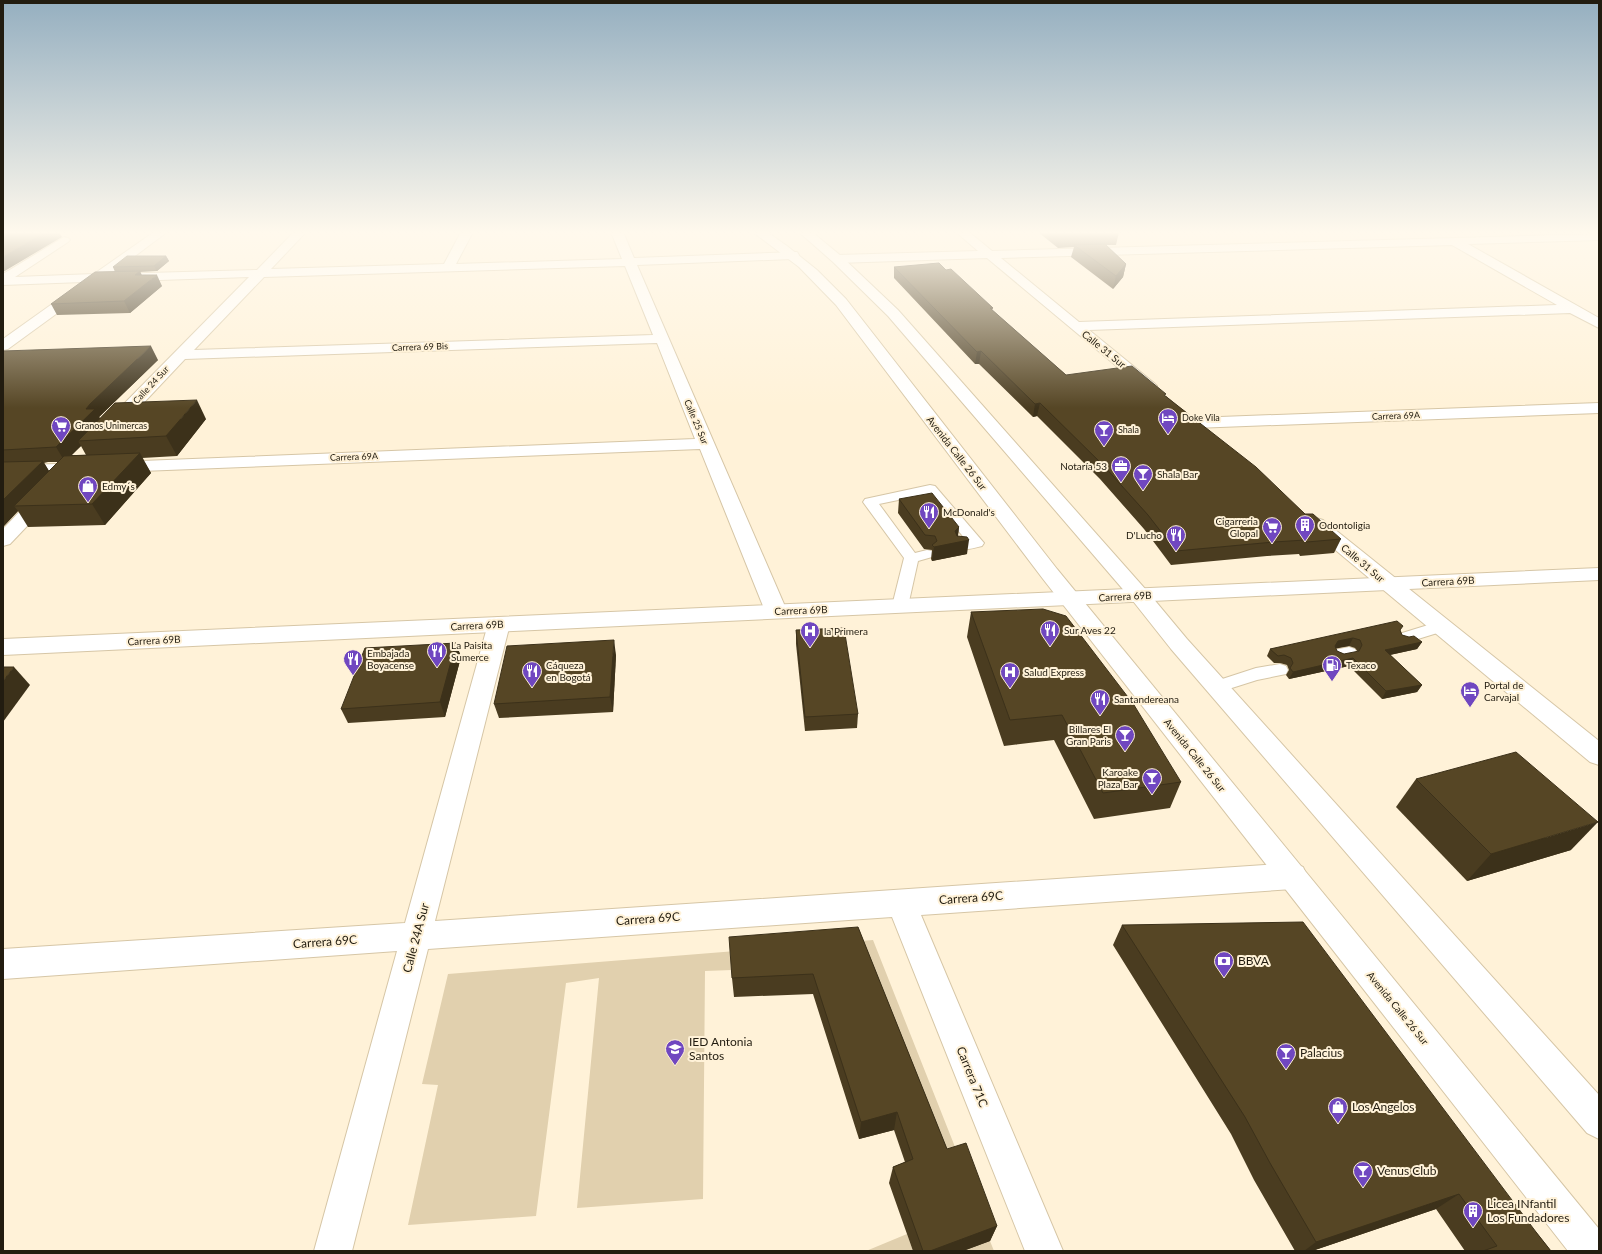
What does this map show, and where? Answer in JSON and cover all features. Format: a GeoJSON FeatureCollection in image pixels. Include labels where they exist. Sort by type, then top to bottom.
{"type":"FeatureCollection","features":[{"type":"Feature","properties":{"kind":"street"},"geometry":{"type":"LineString","coordinates":[[3,346],[79,291]]}},
{"type":"Feature","properties":{"kind":"street","name":"Calle 24 Sur"},"geometry":{"type":"LineString","coordinates":[[104,434],[244,291]]}},
{"type":"Feature","properties":{"kind":"street","name":"Calle 25 Sur"},"geometry":{"type":"LineString","coordinates":[[642,291],[776,611]]}},
{"type":"Feature","properties":{"kind":"street","name":"Avenida Calle 26 Sur"},"geometry":{"type":"LineString","coordinates":[[831,291],[1070,599],[1592,1251]]}},
{"type":"Feature","properties":{"kind":"street"},"geometry":{"type":"LineString","coordinates":[[870,291],[893,313],[1140,596],[1216,687],[1599,1121]]}},
{"type":"Feature","properties":{"kind":"street","name":"Calle 31 Sur"},"geometry":{"type":"LineString","coordinates":[[1033,291],[1160,395]]}},
{"type":"Feature","properties":{"kind":"street"},"geometry":{"type":"LineString","coordinates":[[1540,291],[1599,324]]}},
{"type":"Feature","properties":{"kind":"street"},"geometry":{"type":"LineString","coordinates":[[1076,326],[1572,309]]}},
{"type":"Feature","properties":{"kind":"street","name":"Carrera 69 Bis"},"geometry":{"type":"LineString","coordinates":[[179,356],[662,339]]}},
{"type":"Feature","properties":{"kind":"street","name":"Carrera 69A"},"geometry":{"type":"LineString","coordinates":[[1212,438],[1188,418],[1599,408]]}},
{"type":"Feature","properties":{"kind":"street","name":"Carrera 69A"},"geometry":{"type":"LineString","coordinates":[[3,471],[705,444]]}},
{"type":"Feature","properties":{"kind":"street"},"geometry":{"type":"LineString","coordinates":[[3,540],[88,452]]}},
{"type":"Feature","properties":{"kind":"street","name":"Calle 31 Sur"},"geometry":{"type":"LineString","coordinates":[[1303,513],[1599,755]]}},
{"type":"Feature","properties":{"kind":"street","name":"Carrera 69B"},"geometry":{"type":"LineString","coordinates":[[3,647],[1599,574]]}},
{"type":"Feature","properties":{"kind":"street","name":"Calle 24A Sur"},"geometry":{"type":"LineString","coordinates":[[333,1251],[500,624]]}},
{"type":"Feature","properties":{"kind":"street","name":"Carrera 69C"},"geometry":{"type":"LineString","coordinates":[[3,964],[1293,876]]}},
{"type":"Feature","properties":{"kind":"street","name":"Carrera 71C"},"geometry":{"type":"LineString","coordinates":[[901,902],[1044,1251]]}},
{"type":"Feature","properties":{"kind":"lane"},"geometry":{"type":"LineString","coordinates":[[900,606],[911,558],[870,502],[930,489],[977,543],[961,546]]}},
{"type":"Feature","properties":{"kind":"lane"},"geometry":{"type":"LineString","coordinates":[[911,558],[927,554]]}},
{"type":"Feature","properties":{"kind":"lane"},"geometry":{"type":"LineString","coordinates":[[1405,638],[1441,626]]}},
{"type":"Feature","properties":{"kind":"lane"},"geometry":{"type":"LineString","coordinates":[[1216,687],[1256,674],[1280,670]]}},
{"type":"Feature","properties":{"kind":"shaded area"},"geometry":{"type":"Polygon","coordinates":[[[873,940],[959,1157],[908,1176],[857,948],[732,970],[705,971],[703,1199],[577,1208],[599,978],[566,983],[536,1216],[408,1225],[438,1085],[422,1084],[448,974],[873,940]]]}},
{"type":"Feature","properties":{"kind":"shaded area"},"geometry":{"type":"Polygon","coordinates":[[[907,1234],[913,1251],[866,1251],[907,1234]]]}},
{"type":"Feature","properties":{"kind":"shaded area"},"geometry":{"type":"Polygon","coordinates":[[[990,1241],[994,1251],[963,1251],[990,1241]]]}},
{"type":"Feature","properties":{"kind":"building"},"geometry":{"type":"Polygon","coordinates":[[[70,291],[137,291],[124,301],[51,304],[70,291]]]}},
{"type":"Feature","properties":{"kind":"building"},"geometry":{"type":"Polygon","coordinates":[[[917,291],[974,291],[993,308],[990,308],[1066,375],[1132,366],[1166,394],[1164,395],[1256,467],[1305,514],[1313,514],[1341,539],[1307,542],[1305,540],[1274,542],[1176,551],[1148,515],[1104,466],[1040,403],[1035,404],[981,351],[977,352],[917,291]]]}},
{"type":"Feature","properties":{"kind":"building"},"geometry":{"type":"Polygon","coordinates":[[[151,346],[90,404],[86,409],[95,409],[56,447],[3,450],[3,351],[151,346]]]}},
{"type":"Feature","properties":{"kind":"building"},"geometry":{"type":"Polygon","coordinates":[[[197,400],[166,436],[78,441],[115,403],[197,400]]]}},
{"type":"Feature","properties":{"kind":"building"},"geometry":{"type":"Polygon","coordinates":[[[140,453],[92,504],[14,506],[64,456],[140,453]]]}},
{"type":"Feature","properties":{"kind":"building"},"geometry":{"type":"Polygon","coordinates":[[[43,461],[3,500],[3,462],[43,461]]]}},
{"type":"Feature","properties":{"kind":"building"},"geometry":{"type":"Polygon","coordinates":[[[932,493],[959,527],[955,531],[957,536],[967,537],[969,540],[934,547],[932,545],[937,541],[935,536],[925,535],[899,499],[932,493]]]}},
{"type":"Feature","properties":{"kind":"building"},"geometry":{"type":"Polygon","coordinates":[[[1043,609],[1066,616],[1134,705],[1181,782],[1103,793],[1062,715],[1010,720],[971,612],[1043,609]]]}},
{"type":"Feature","properties":{"kind":"building"},"geometry":{"type":"Polygon","coordinates":[[[1397,621],[1403,626],[1400,630],[1402,635],[1409,637],[1414,636],[1422,642],[1385,650],[1422,685],[1386,691],[1353,658],[1293,672],[1290,668],[1293,663],[1291,658],[1284,655],[1278,656],[1270,649],[1397,621]],[[1353,638],[1338,641],[1335,646],[1337,651],[1344,654],[1359,651],[1362,645],[1360,640],[1353,638]]]}},
{"type":"Feature","properties":{"kind":"building"},"geometry":{"type":"Polygon","coordinates":[[[844,628],[858,714],[805,717],[796,630],[844,628]]]}},
{"type":"Feature","properties":{"kind":"building"},"geometry":{"type":"Polygon","coordinates":[[[614,640],[610,697],[494,704],[507,646],[614,640]]]}},
{"type":"Feature","properties":{"kind":"building"},"geometry":{"type":"Polygon","coordinates":[[[456,643],[440,702],[341,709],[365,648],[456,643]]]}},
{"type":"Feature","properties":{"kind":"building"},"geometry":{"type":"Polygon","coordinates":[[[3,667],[14,667],[3,681],[3,667]]]}},
{"type":"Feature","properties":{"kind":"building"},"geometry":{"type":"Polygon","coordinates":[[[1516,752],[1598,822],[1491,854],[1416,779],[1516,752]]]}},
{"type":"Feature","properties":{"kind":"building"},"geometry":{"type":"Polygon","coordinates":[[[1303,922],[1551,1251],[1483,1251],[1497,1246],[1459,1194],[1316,1242],[1245,1117],[1122,925],[1303,922]]]}},
{"type":"Feature","properties":{"kind":"building"},"geometry":{"type":"Polygon","coordinates":[[[858,927],[947,1149],[966,1143],[997,1226],[930,1251],[923,1251],[893,1167],[913,1159],[897,1112],[861,1122],[813,974],[732,978],[729,937],[858,927]]]}},
{"type":"Feature","properties":{"kind":"place","name":"Doke Vila"},"geometry":{"type":"Point","coordinates":[1168,435]}},
{"type":"Feature","properties":{"kind":"place","name":"Granos Unimercas"},"geometry":{"type":"Point","coordinates":[61,443]}},
{"type":"Feature","properties":{"kind":"place","name":"Shala"},"geometry":{"type":"Point","coordinates":[1104,447]}},
{"type":"Feature","properties":{"kind":"place","name":"Notaría 53"},"geometry":{"type":"Point","coordinates":[1121,483]}},
{"type":"Feature","properties":{"kind":"place","name":"Shala Bar"},"geometry":{"type":"Point","coordinates":[1143,491]}},
{"type":"Feature","properties":{"kind":"place","name":"Edmy´s"},"geometry":{"type":"Point","coordinates":[88,503]}},
{"type":"Feature","properties":{"kind":"place","name":"McDonald's"},"geometry":{"type":"Point","coordinates":[929,529]}},
{"type":"Feature","properties":{"kind":"place","name":"Odontoligia"},"geometry":{"type":"Point","coordinates":[1305,542]}},
{"type":"Feature","properties":{"kind":"place","name":"Cigarreria Glopal"},"geometry":{"type":"Point","coordinates":[1272,544]}},
{"type":"Feature","properties":{"kind":"place","name":"D'Lucho"},"geometry":{"type":"Point","coordinates":[1176,552]}},
{"type":"Feature","properties":{"kind":"place","name":"Sur Aves 22"},"geometry":{"type":"Point","coordinates":[1050,647]}},
{"type":"Feature","properties":{"kind":"place","name":"la Primera"},"geometry":{"type":"Point","coordinates":[810,648]}},
{"type":"Feature","properties":{"kind":"place","name":"La Paisita Sumerce"},"geometry":{"type":"Point","coordinates":[437,668]}},
{"type":"Feature","properties":{"kind":"place","name":"Embajada Boyacense"},"geometry":{"type":"Point","coordinates":[353,676]}},
{"type":"Feature","properties":{"kind":"place","name":"Texaco"},"geometry":{"type":"Point","coordinates":[1332,682]}},
{"type":"Feature","properties":{"kind":"place","name":"Cáqueza en Bogotá"},"geometry":{"type":"Point","coordinates":[532,688]}},
{"type":"Feature","properties":{"kind":"place","name":"Salud Express"},"geometry":{"type":"Point","coordinates":[1010,689]}},
{"type":"Feature","properties":{"kind":"place","name":"Portal de Carvajal"},"geometry":{"type":"Point","coordinates":[1470,708]}},
{"type":"Feature","properties":{"kind":"place","name":"Santandereana"},"geometry":{"type":"Point","coordinates":[1100,716]}},
{"type":"Feature","properties":{"kind":"place","name":"Billares El Gran Paris"},"geometry":{"type":"Point","coordinates":[1125,752]}},
{"type":"Feature","properties":{"kind":"place","name":"Karoake Plaza Bar"},"geometry":{"type":"Point","coordinates":[1152,795]}},
{"type":"Feature","properties":{"kind":"place","name":"BBVA"},"geometry":{"type":"Point","coordinates":[1224,978]}},
{"type":"Feature","properties":{"kind":"place","name":"IED Antonia Santos"},"geometry":{"type":"Point","coordinates":[675,1066]}},
{"type":"Feature","properties":{"kind":"place","name":"Palacius"},"geometry":{"type":"Point","coordinates":[1286,1070]}},
{"type":"Feature","properties":{"kind":"place","name":"Los Angelos"},"geometry":{"type":"Point","coordinates":[1338,1124]}},
{"type":"Feature","properties":{"kind":"place","name":"Venus Club"},"geometry":{"type":"Point","coordinates":[1363,1188]}},
{"type":"Feature","properties":{"kind":"place","name":"Licea INfantil Los Fundadores"},"geometry":{"type":"Point","coordinates":[1473,1228]}}]}
